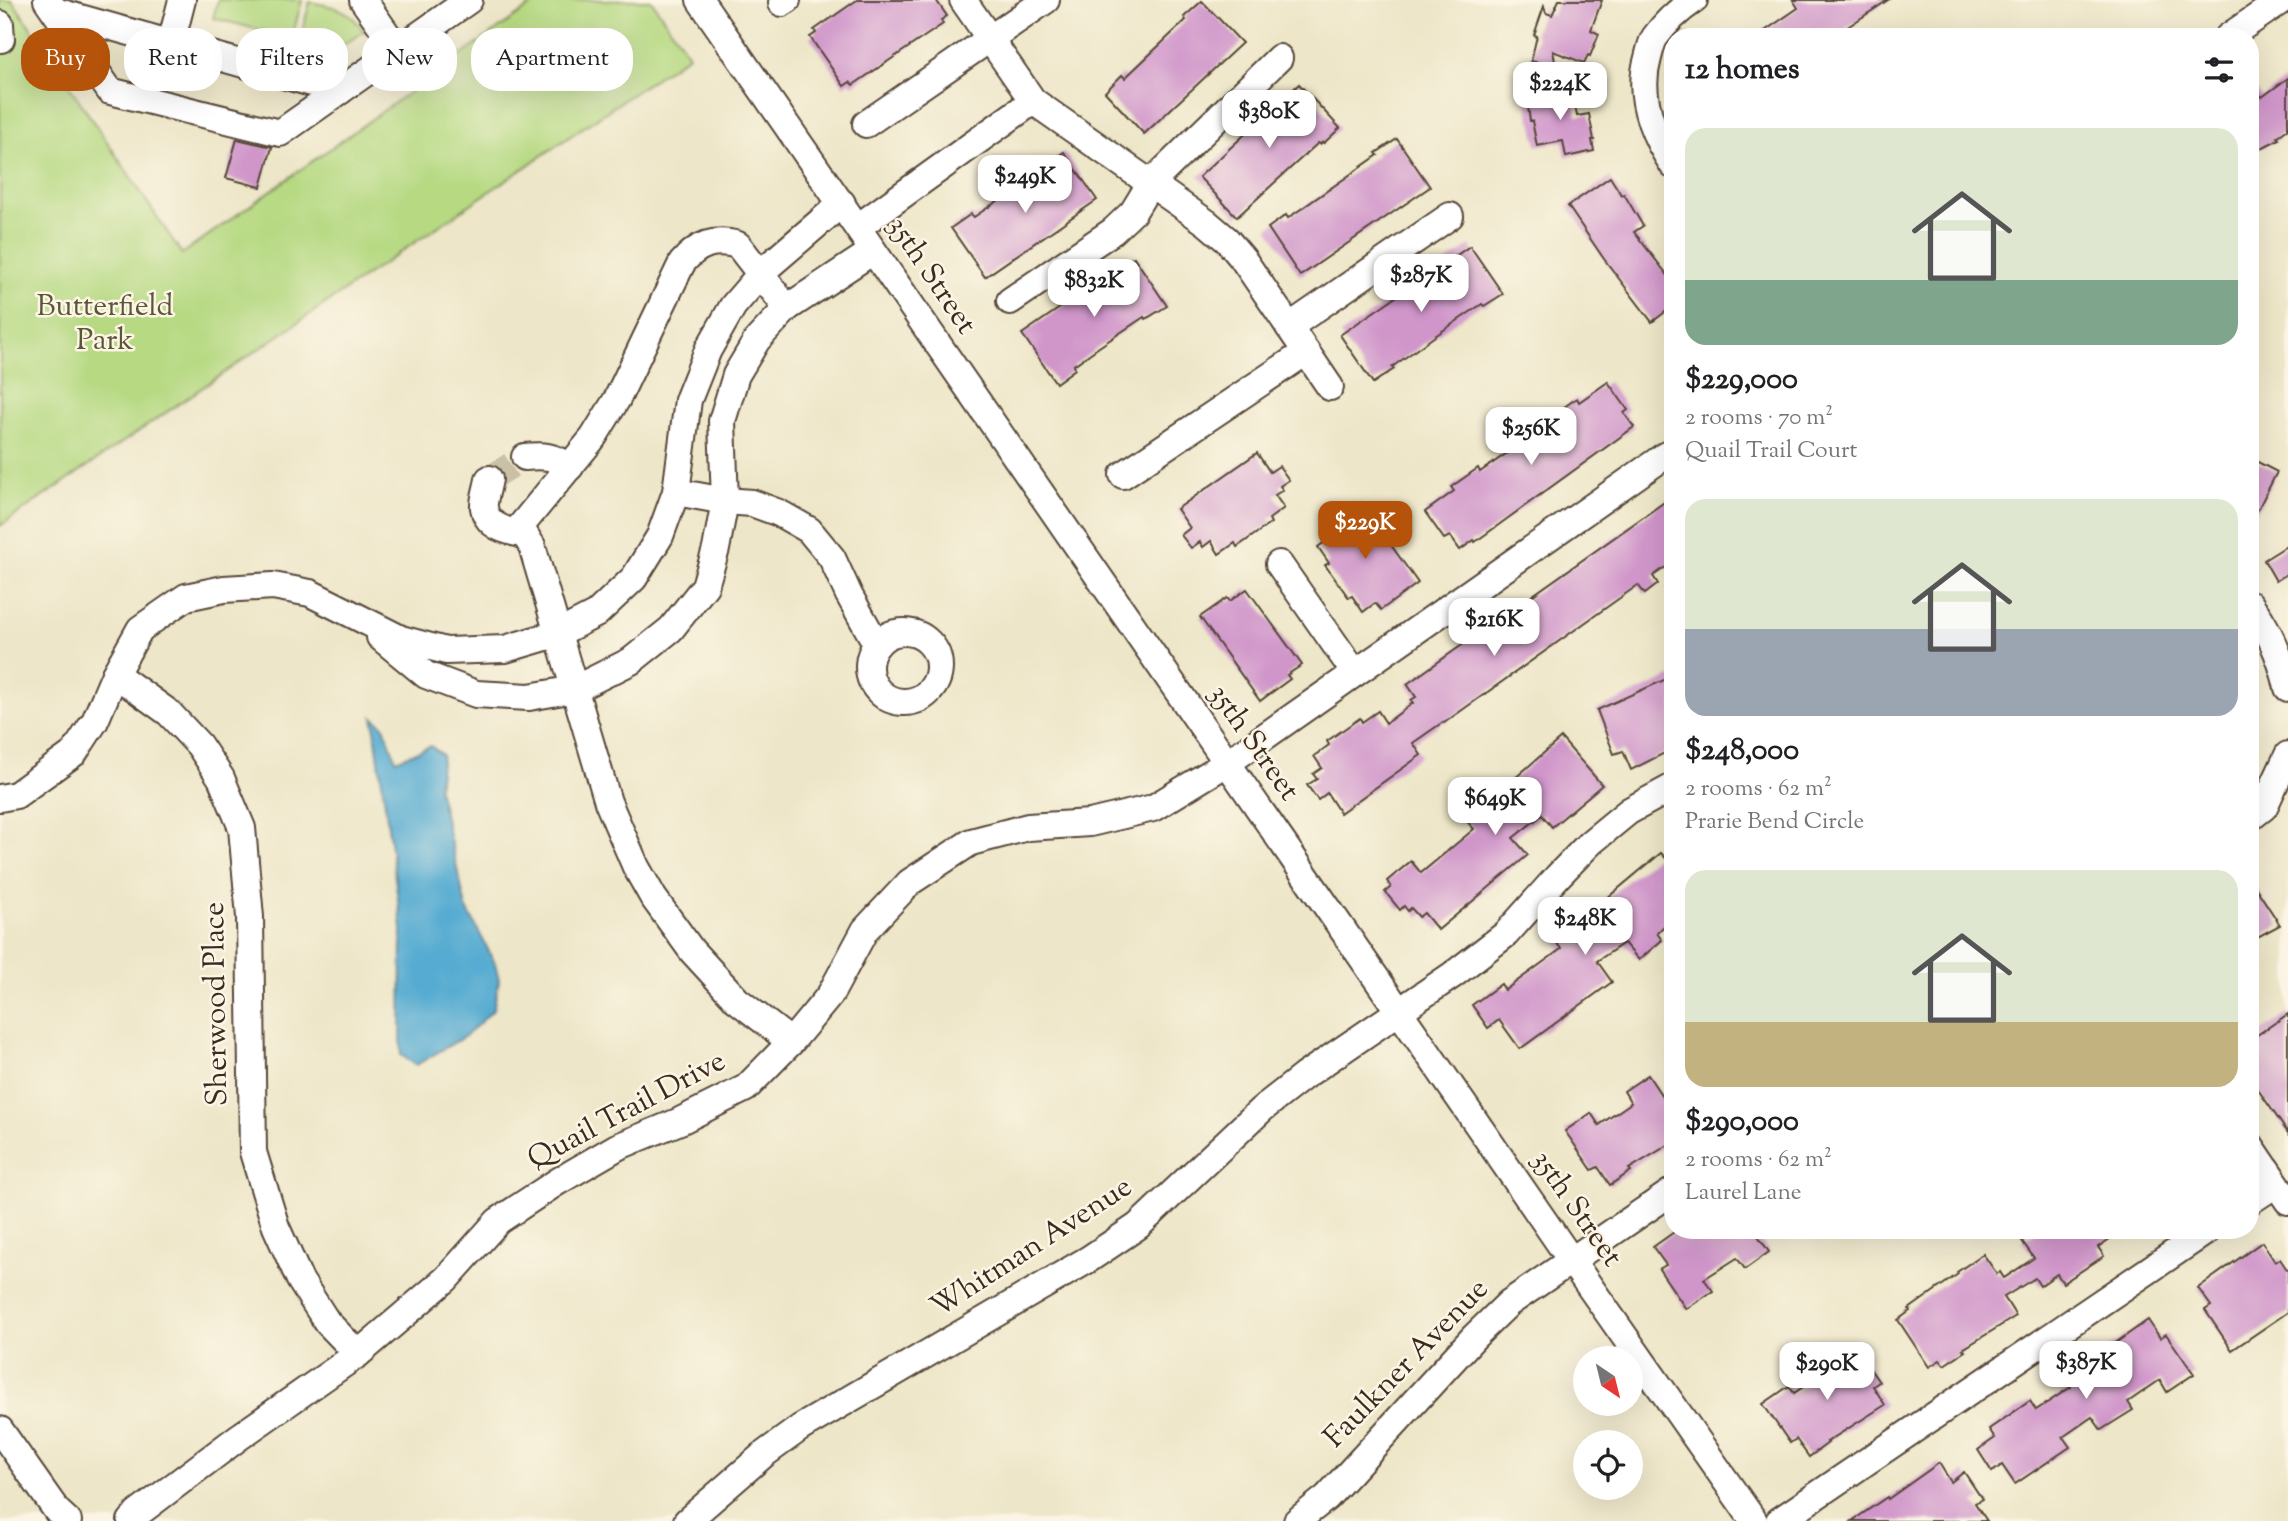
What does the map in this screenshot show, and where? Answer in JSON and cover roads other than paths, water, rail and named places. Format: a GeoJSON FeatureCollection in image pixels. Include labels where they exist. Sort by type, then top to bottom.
{"type":"FeatureCollection","features":[{"type":"Feature","properties":{"kind":"street"},"geometry":{"type":"LineString","coordinates":[[175,28],[182,0]]}},
{"type":"Feature","properties":{"kind":"street"},"geometry":{"type":"LineString","coordinates":[[363,0],[383,28]]}},
{"type":"Feature","properties":{"kind":"street"},"geometry":{"type":"LineString","coordinates":[[429,28],[469,0]]}},
{"type":"Feature","properties":{"kind":"street","name":"35th Street"},"geometry":{"type":"LineString","coordinates":[[700,0],[1754,1521]]}},
{"type":"Feature","properties":{"kind":"street"},"geometry":{"type":"LineString","coordinates":[[963,0],[1033,101],[1227,240],[1243,259],[1330,387]]}},
{"type":"Feature","properties":{"kind":"street"},"geometry":{"type":"LineString","coordinates":[[866,124],[1046,0]]}},
{"type":"Feature","properties":{"kind":"street"},"geometry":{"type":"LineString","coordinates":[[1664,150],[1648,115],[1643,74],[1654,39],[1675,13],[1694,0]]}},
{"type":"Feature","properties":{"kind":"street"},"geometry":{"type":"LineString","coordinates":[[2242,28],[2286,1]]}},
{"type":"Feature","properties":{"kind":"street"},"geometry":{"type":"LineString","coordinates":[[51,6],[124,29]]}},
{"type":"Feature","properties":{"kind":"street"},"geometry":{"type":"LineString","coordinates":[[51,6],[110,92],[280,133],[340,91]]}},
{"type":"Feature","properties":{"kind":"street"},"geometry":{"type":"LineString","coordinates":[[0,24],[1,39]]}},
{"type":"Feature","properties":{"kind":"street"},"geometry":{"type":"LineString","coordinates":[[1010,301],[1113,231],[1133,212],[1150,184],[1279,58]]}},
{"type":"Feature","properties":{"kind":"street"},"geometry":{"type":"LineString","coordinates":[[858,227],[1033,101]]}},
{"type":"Feature","properties":{"kind":"street"},"geometry":{"type":"LineString","coordinates":[[0,798],[16,795],[74,753],[95,721],[115,674],[140,629],[186,597],[224,589],[273,586],[310,593],[401,639],[446,651],[506,649],[559,633],[596,614],[634,578],[660,536],[676,492],[688,400],[708,350],[733,306],[760,275],[842,203]]}},
{"type":"Feature","properties":{"kind":"street"},"geometry":{"type":"LineString","coordinates":[[1289,327],[1450,216]]}},
{"type":"Feature","properties":{"kind":"street"},"geometry":{"type":"LineString","coordinates":[[788,308],[738,245],[713,242],[692,252],[682,263],[617,399],[593,439],[520,527],[532,547],[608,802],[636,867],[653,897],[692,951],[737,1000],[791,1042]]}},
{"type":"Feature","properties":{"kind":"street"},"geometry":{"type":"LineString","coordinates":[[354,616],[426,675],[476,694],[529,696],[575,689],[631,662],[671,628],[705,586],[716,549],[725,501],[722,421],[736,375],[757,340],[788,308],[873,251]]}},
{"type":"Feature","properties":{"kind":"street"},"geometry":{"type":"LineString","coordinates":[[1123,475],[1306,352]]}},
{"type":"Feature","properties":{"kind":"street"},"geometry":{"type":"LineString","coordinates":[[525,457],[546,455],[557,458],[570,467]]}},
{"type":"Feature","properties":{"kind":"street","name":"Quail Trail Drive"},"geometry":{"type":"LineString","coordinates":[[131,1521],[239,1437],[358,1354],[446,1279],[498,1221],[617,1147],[680,1121],[746,1088],[791,1042],[830,995],[865,930],[910,882],[971,842],[1028,827],[1090,823],[1153,808],[1227,763],[1664,456]]}},
{"type":"Feature","properties":{"kind":"street"},"geometry":{"type":"LineString","coordinates":[[489,479],[484,507],[491,522],[506,531],[524,534]]}},
{"type":"Feature","properties":{"kind":"street"},"geometry":{"type":"LineString","coordinates":[[676,492],[752,503],[779,513],[808,530],[832,558],[877,645]]}},
{"type":"Feature","properties":{"kind":"street"},"geometry":{"type":"LineString","coordinates":[[1279,564],[1355,673]]}},
{"type":"Feature","properties":{"kind":"street"},"geometry":{"type":"LineString","coordinates":[[2259,615],[2282,661],[2288,688]]}},
{"type":"Feature","properties":{"kind":"street","name":"Sherwood Place"},"geometry":{"type":"LineString","coordinates":[[115,674],[169,713],[199,745],[221,778],[242,828],[250,917],[253,1152],[276,1227],[300,1280],[327,1322],[358,1354]]}},
{"type":"Feature","properties":{"kind":"street"},"geometry":{"type":"LineString","coordinates":[[2259,811],[2264,807],[2288,755]]}},
{"type":"Feature","properties":{"kind":"street","name":"Whitman Avenue"},"geometry":{"type":"LineString","coordinates":[[688,1521],[763,1455],[800,1428],[1089,1259],[1139,1226],[1262,1109],[1304,1076],[1454,974],[1506,934],[1590,843],[1629,811],[1664,792]]}},
{"type":"Feature","properties":{"kind":"street"},"geometry":{"type":"LineString","coordinates":[[2259,1158],[2282,1192],[2259,1198]]}},
{"type":"Feature","properties":{"kind":"street","name":"Faulkner Avenue"},"geometry":{"type":"LineString","coordinates":[[1297,1521],[1327,1497],[1474,1337],[1509,1303],[1664,1197]]}},
{"type":"Feature","properties":{"kind":"street"},"geometry":{"type":"LineString","coordinates":[[1779,1521],[2195,1239]]}},
{"type":"Feature","properties":{"kind":"street"},"geometry":{"type":"LineString","coordinates":[[0,1430],[57,1511],[68,1521]]}},
{"type":"Feature","properties":{"kind":"water"},"geometry":{"type":"Polygon","coordinates":[[[373,717],[384,726],[396,760],[431,746],[442,755],[438,788],[466,907],[495,963],[499,980],[493,1010],[467,1035],[416,1065],[401,1055],[402,928],[373,717]]]}},
{"type":"Feature","properties":{"kind":"tunnel"},"geometry":{"type":"LineString","coordinates":[[489,479],[525,457]]}},
{"type":"Feature","properties":{"kind":"park label","name":"Butterfield Park"},"geometry":{"type":"Point","coordinates":[105,324]}}]}
